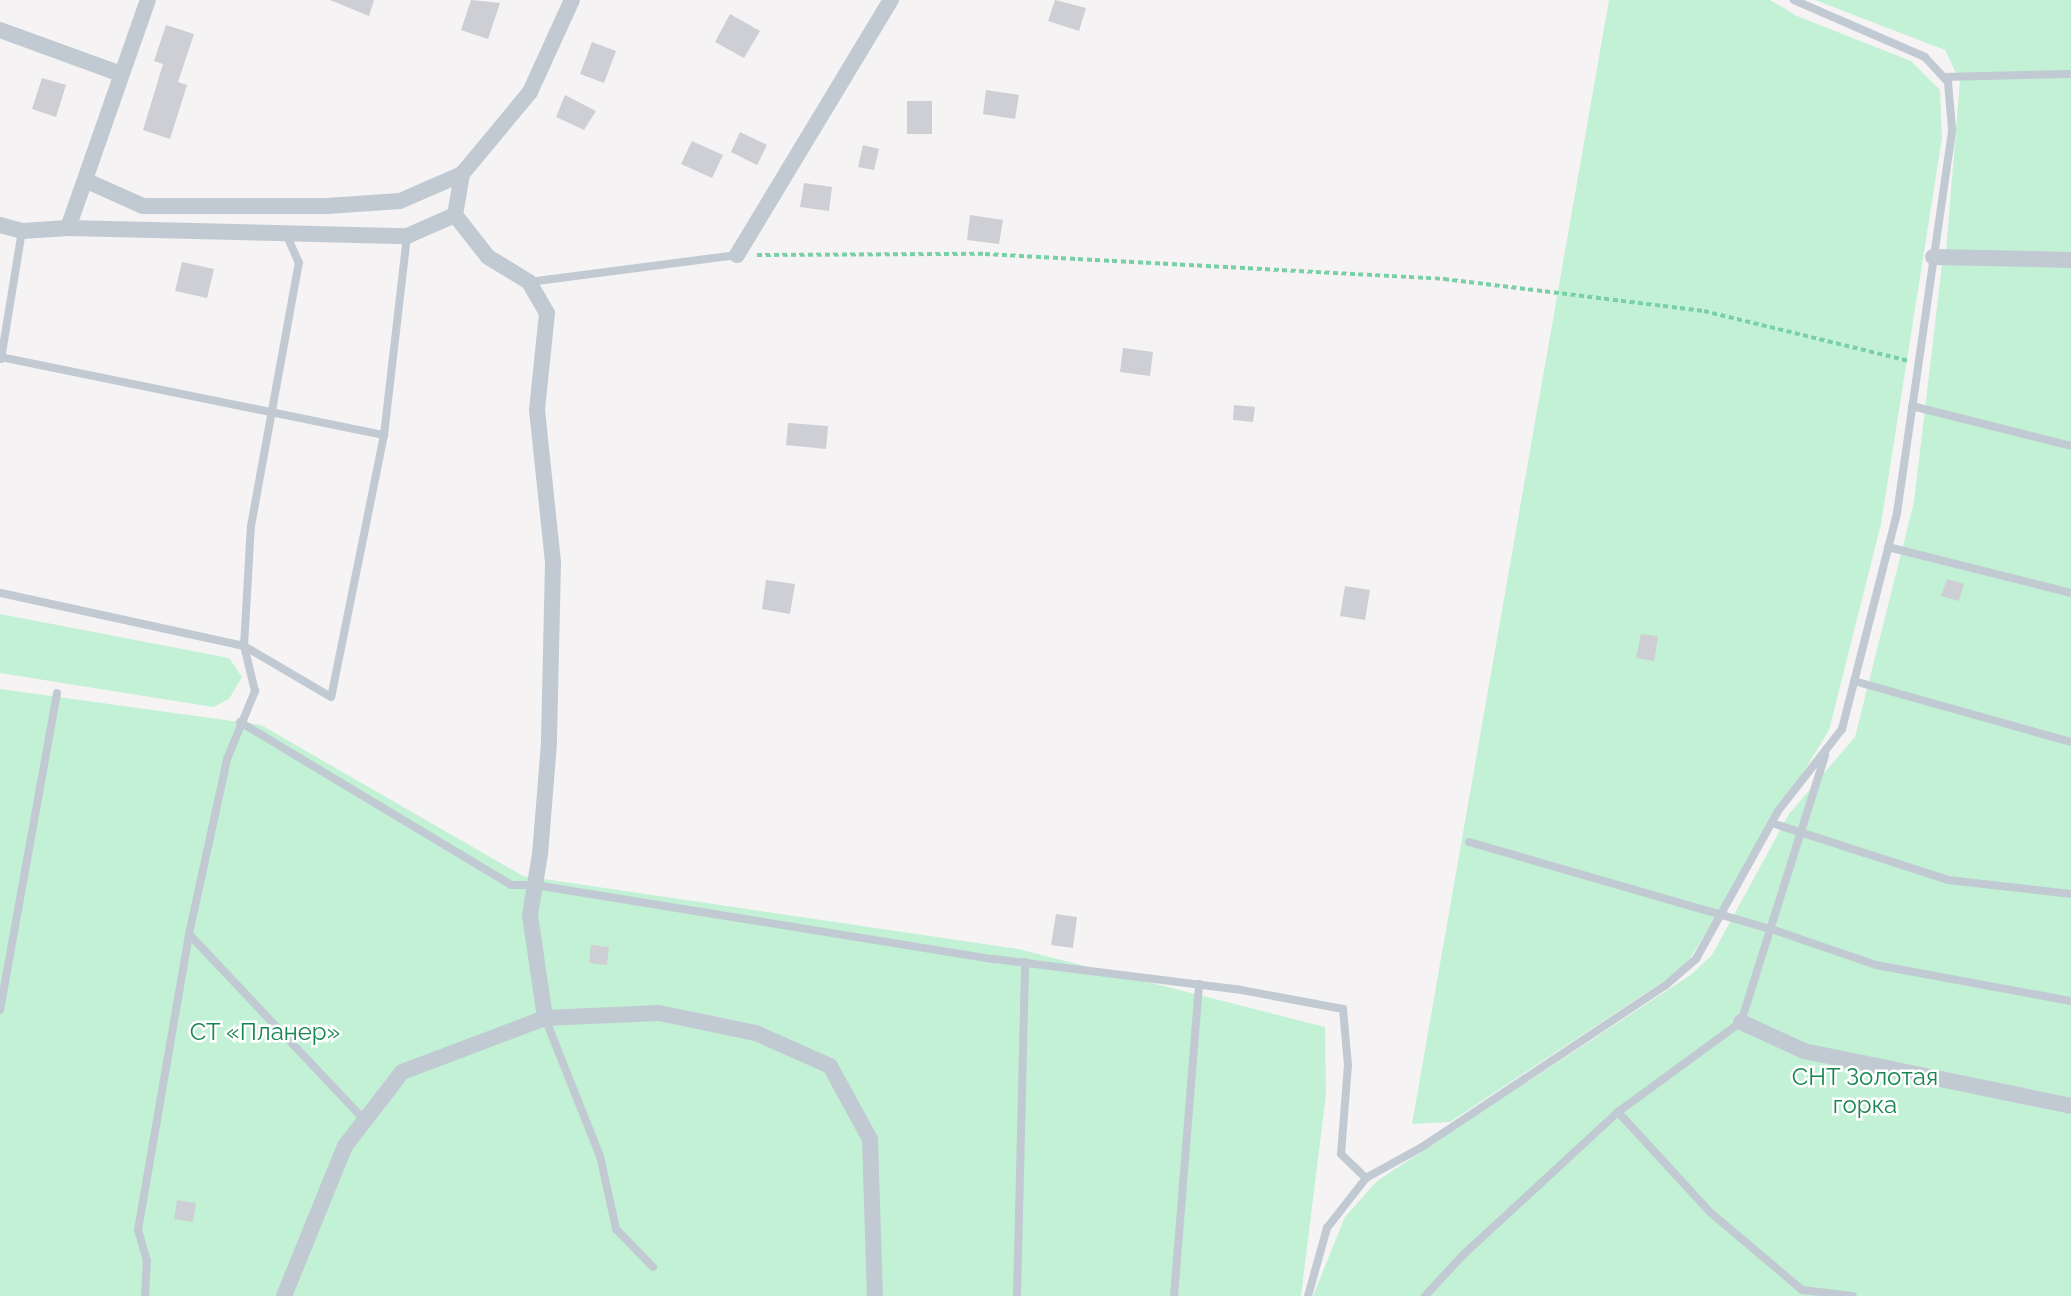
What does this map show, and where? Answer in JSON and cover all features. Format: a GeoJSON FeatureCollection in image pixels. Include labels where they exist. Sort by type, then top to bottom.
{"type":"FeatureCollection","features":[{"type":"Feature","properties":{"kind":"street"},"geometry":{"type":"LineString","coordinates":[[68,228],[88,181],[121,74],[148,0]]}},
{"type":"Feature","properties":{"kind":"street"},"geometry":{"type":"LineString","coordinates":[[88,181],[143,206],[327,206],[400,201],[462,174],[530,92],[572,0]]}},
{"type":"Feature","properties":{"kind":"street"},"geometry":{"type":"LineString","coordinates":[[737,255],[891,0]]}},
{"type":"Feature","properties":{"kind":"street"},"geometry":{"type":"LineString","coordinates":[[0,30],[121,74]]}},
{"type":"Feature","properties":{"kind":"street"},"geometry":{"type":"LineString","coordinates":[[462,174],[455,215],[488,257],[529,282],[547,313],[537,410],[553,563],[549,743],[530,915],[545,1017]]}},
{"type":"Feature","properties":{"kind":"street"},"geometry":{"type":"LineString","coordinates":[[0,225],[22,231],[68,228],[407,236],[455,215]]}},
{"type":"Feature","properties":{"kind":"street"},"geometry":{"type":"LineString","coordinates":[[1933,257],[2071,260]]}},
{"type":"Feature","properties":{"kind":"street"},"geometry":{"type":"LineString","coordinates":[[284,1296],[345,1146],[402,1072],[545,1017],[659,1013],[756,1033],[830,1066],[870,1139],[874,1296]]}},
{"type":"Feature","properties":{"kind":"street"},"geometry":{"type":"LineString","coordinates":[[1741,1022],[1804,1051],[2071,1106]]}},
{"type":"Feature","properties":{"kind":"lane"},"geometry":{"type":"LineString","coordinates":[[1308,1296],[1327,1228],[1366,1178],[1422,1147],[1666,985],[1696,959],[1772,823],[1842,729],[1888,547],[1912,406],[1952,129],[1948,82],[1925,57],[1794,0]]}},
{"type":"Feature","properties":{"kind":"lane"},"geometry":{"type":"LineString","coordinates":[[1944,77],[2071,74]]}},
{"type":"Feature","properties":{"kind":"lane"},"geometry":{"type":"LineString","coordinates":[[22,231],[1,358],[384,435]]}},
{"type":"Feature","properties":{"kind":"lane"},"geometry":{"type":"LineString","coordinates":[[145,1296],[147,1261],[138,1230],[189,933],[227,759],[255,691],[244,646],[251,526],[275,412],[299,263],[285,232]]}},
{"type":"Feature","properties":{"kind":"lane"},"geometry":{"type":"LineString","coordinates":[[0,593],[244,646],[331,696],[384,435],[407,236]]}},
{"type":"Feature","properties":{"kind":"lane"},"geometry":{"type":"LineString","coordinates":[[529,282],[737,255]]}},
{"type":"Feature","properties":{"kind":"lane"},"geometry":{"type":"LineString","coordinates":[[1912,406],[2071,446]]}},
{"type":"Feature","properties":{"kind":"lane"},"geometry":{"type":"LineString","coordinates":[[1888,547],[2071,593]]}},
{"type":"Feature","properties":{"kind":"lane"},"geometry":{"type":"LineString","coordinates":[[1854,681],[2071,742]]}},
{"type":"Feature","properties":{"kind":"lane"},"geometry":{"type":"LineString","coordinates":[[0,1010],[57,693]]}},
{"type":"Feature","properties":{"kind":"lane"},"geometry":{"type":"LineString","coordinates":[[240,722],[511,885],[535,885],[1025,962],[1199,984],[1343,1009],[1348,1065],[1341,1154],[1366,1178]]}},
{"type":"Feature","properties":{"kind":"lane"},"geometry":{"type":"LineString","coordinates":[[1425,1296],[1463,1255],[1618,1112],[1741,1022],[1827,749]]}},
{"type":"Feature","properties":{"kind":"lane"},"geometry":{"type":"LineString","coordinates":[[1772,823],[1948,880],[2071,894]]}},
{"type":"Feature","properties":{"kind":"lane"},"geometry":{"type":"LineString","coordinates":[[1469,842],[1771,929],[1876,965],[2071,1001]]}},
{"type":"Feature","properties":{"kind":"lane"},"geometry":{"type":"LineString","coordinates":[[189,933],[364,1120]]}},
{"type":"Feature","properties":{"kind":"lane"},"geometry":{"type":"LineString","coordinates":[[1017,1296],[1025,962]]}},
{"type":"Feature","properties":{"kind":"lane"},"geometry":{"type":"LineString","coordinates":[[1174,1296],[1199,984]]}},
{"type":"Feature","properties":{"kind":"lane"},"geometry":{"type":"LineString","coordinates":[[545,1017],[600,1156],[616,1229],[653,1267]]}},
{"type":"Feature","properties":{"kind":"lane"},"geometry":{"type":"LineString","coordinates":[[1618,1112],[1711,1213],[1802,1290],[1853,1296]]}},
{"type":"Feature","properties":{"kind":"path"},"geometry":{"type":"LineString","coordinates":[[737,255],[985,254],[1444,279],[1704,311],[1918,363]]}},
{"type":"Feature","properties":{"kind":"green space"},"geometry":{"type":"Polygon","coordinates":[[[1609,0],[1770,0],[1797,16],[1911,61],[1940,90],[1942,138],[1881,524],[1829,730],[1685,967],[1450,1122],[1412,1124],[1609,0]]]}},
{"type":"Feature","properties":{"kind":"green space"},"geometry":{"type":"Polygon","coordinates":[[[1815,0],[2071,0],[2071,252],[1946,251],[1960,81],[1945,50],[1815,0]]]}},
{"type":"Feature","properties":{"kind":"green space","name":"СНТ Золотая горка"},"geometry":{"type":"Polygon","coordinates":[[[1942,265],[2071,266],[2071,1296],[1313,1296],[1345,1217],[1377,1181],[1692,974],[1712,955],[1789,814],[1855,737],[1914,502],[1942,265]]]}},
{"type":"Feature","properties":{"kind":"green space"},"geometry":{"type":"Polygon","coordinates":[[[0,614],[229,658],[242,677],[229,699],[213,707],[0,673],[0,614]]]}},
{"type":"Feature","properties":{"kind":"green space","name":"СТ «Планер»"},"geometry":{"type":"Polygon","coordinates":[[[0,689],[261,725],[523,876],[1018,949],[1325,1027],[1326,1095],[1301,1296],[0,1296],[0,689]]]}},
{"type":"Feature","properties":{"kind":"building"},"geometry":{"type":"Polygon","coordinates":[[[330,0],[374,0],[369,16],[330,0]]]}},
{"type":"Feature","properties":{"kind":"building"},"geometry":{"type":"Polygon","coordinates":[[[471,0],[500,3],[488,39],[461,30],[471,0]]]}},
{"type":"Feature","properties":{"kind":"building"},"geometry":{"type":"Polygon","coordinates":[[[1055,0],[1086,8],[1079,31],[1048,21],[1055,0]]]}},
{"type":"Feature","properties":{"kind":"building"},"geometry":{"type":"Polygon","coordinates":[[[730,14],[760,31],[744,58],[715,42],[730,14]]]}},
{"type":"Feature","properties":{"kind":"building"},"geometry":{"type":"Polygon","coordinates":[[[166,25],[194,34],[178,82],[187,85],[170,139],[143,130],[163,64],[154,61],[166,25]]]}},
{"type":"Feature","properties":{"kind":"building"},"geometry":{"type":"Polygon","coordinates":[[[592,42],[616,51],[604,83],[580,74],[592,42]]]}},
{"type":"Feature","properties":{"kind":"building"},"geometry":{"type":"Polygon","coordinates":[[[42,78],[66,85],[56,117],[32,109],[42,78]]]}},
{"type":"Feature","properties":{"kind":"building"},"geometry":{"type":"Polygon","coordinates":[[[986,90],[1019,95],[1015,119],[983,114],[986,90]]]}},
{"type":"Feature","properties":{"kind":"building"},"geometry":{"type":"Polygon","coordinates":[[[565,95],[596,111],[584,130],[556,117],[565,95]]]}},
{"type":"Feature","properties":{"kind":"building"},"geometry":{"type":"Polygon","coordinates":[[[907,101],[932,101],[932,134],[907,134],[907,101]]]}},
{"type":"Feature","properties":{"kind":"building"},"geometry":{"type":"Polygon","coordinates":[[[740,132],[767,145],[757,165],[731,152],[740,132]]]}},
{"type":"Feature","properties":{"kind":"building"},"geometry":{"type":"Polygon","coordinates":[[[692,141],[723,155],[712,178],[681,164],[692,141]]]}},
{"type":"Feature","properties":{"kind":"building"},"geometry":{"type":"Polygon","coordinates":[[[863,145],[879,149],[874,170],[858,167],[863,145]]]}},
{"type":"Feature","properties":{"kind":"building"},"geometry":{"type":"Polygon","coordinates":[[[804,183],[832,187],[829,211],[800,207],[804,183]]]}},
{"type":"Feature","properties":{"kind":"building"},"geometry":{"type":"Polygon","coordinates":[[[970,215],[1003,220],[999,244],[967,240],[970,215]]]}},
{"type":"Feature","properties":{"kind":"building"},"geometry":{"type":"Polygon","coordinates":[[[182,262],[214,269],[207,298],[175,291],[182,262]]]}},
{"type":"Feature","properties":{"kind":"building"},"geometry":{"type":"Polygon","coordinates":[[[1123,348],[1153,352],[1150,376],[1120,372],[1123,348]]]}},
{"type":"Feature","properties":{"kind":"building"},"geometry":{"type":"Polygon","coordinates":[[[1234,405],[1255,407],[1253,422],[1233,420],[1234,405]]]}},
{"type":"Feature","properties":{"kind":"building"},"geometry":{"type":"Polygon","coordinates":[[[788,423],[828,426],[826,449],[786,445],[788,423]]]}},
{"type":"Feature","properties":{"kind":"building"},"geometry":{"type":"Polygon","coordinates":[[[1947,579],[1964,584],[1959,601],[1941,596],[1947,579]]]}},
{"type":"Feature","properties":{"kind":"building"},"geometry":{"type":"Polygon","coordinates":[[[766,580],[795,584],[790,614],[762,609],[766,580]]]}},
{"type":"Feature","properties":{"kind":"building"},"geometry":{"type":"Polygon","coordinates":[[[1345,586],[1370,590],[1365,620],[1340,616],[1345,586]]]}},
{"type":"Feature","properties":{"kind":"building"},"geometry":{"type":"Polygon","coordinates":[[[1641,634],[1658,636],[1654,661],[1636,658],[1641,634]]]}},
{"type":"Feature","properties":{"kind":"building"},"geometry":{"type":"Polygon","coordinates":[[[1056,914],[1077,917],[1073,948],[1051,945],[1056,914]]]}},
{"type":"Feature","properties":{"kind":"building"},"geometry":{"type":"Polygon","coordinates":[[[591,945],[609,947],[607,965],[589,963],[591,945]]]}},
{"type":"Feature","properties":{"kind":"building"},"geometry":{"type":"Polygon","coordinates":[[[177,1200],[196,1203],[193,1222],[174,1219],[177,1200]]]}}]}
